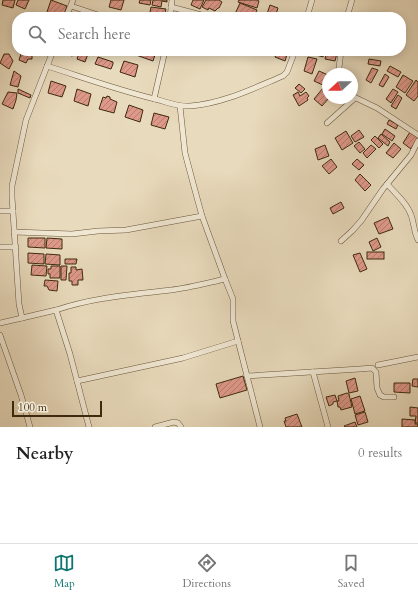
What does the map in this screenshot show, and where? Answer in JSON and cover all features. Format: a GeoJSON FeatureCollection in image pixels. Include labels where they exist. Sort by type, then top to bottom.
{"type":"FeatureCollection","features":[{"type":"Feature","properties":{"kind":"street"},"geometry":{"type":"LineString","coordinates":[[68,12],[73,0]]}},
{"type":"Feature","properties":{"kind":"street"},"geometry":{"type":"LineString","coordinates":[[170,12],[172,0]]}},
{"type":"Feature","properties":{"kind":"street"},"geometry":{"type":"LineString","coordinates":[[308,12],[312,0]]}},
{"type":"Feature","properties":{"kind":"street"},"geometry":{"type":"LineString","coordinates":[[348,12],[352,0]]}},
{"type":"Feature","properties":{"kind":"street"},"geometry":{"type":"LineString","coordinates":[[71,6],[89,12]]}},
{"type":"Feature","properties":{"kind":"street"},"geometry":{"type":"LineString","coordinates":[[171,7],[190,12]]}},
{"type":"Feature","properties":{"kind":"street"},"geometry":{"type":"LineString","coordinates":[[22,318],[19,304],[12,186],[26,120],[51,56]]}},
{"type":"Feature","properties":{"kind":"street"},"geometry":{"type":"LineString","coordinates":[[154,99],[163,56]]}},
{"type":"Feature","properties":{"kind":"street"},"geometry":{"type":"LineString","coordinates":[[47,66],[114,88],[180,106],[204,105],[282,76],[287,72],[293,56]]}},
{"type":"Feature","properties":{"kind":"street"},"geometry":{"type":"LineString","coordinates":[[339,68],[340,56]]}},
{"type":"Feature","properties":{"kind":"street"},"geometry":{"type":"LineString","coordinates":[[358,99],[377,108],[418,136]]}},
{"type":"Feature","properties":{"kind":"street"},"geometry":{"type":"LineString","coordinates":[[327,123],[347,104]]}},
{"type":"Feature","properties":{"kind":"street"},"geometry":{"type":"LineString","coordinates":[[180,106],[186,152],[202,216],[233,299],[233,321],[260,427]]}},
{"type":"Feature","properties":{"kind":"street"},"geometry":{"type":"LineString","coordinates":[[341,241],[360,222],[411,154],[418,141]]}},
{"type":"Feature","properties":{"kind":"street"},"geometry":{"type":"LineString","coordinates":[[387,184],[408,208],[418,240]]}},
{"type":"Feature","properties":{"kind":"street"},"geometry":{"type":"LineString","coordinates":[[0,211],[13,211]]}},
{"type":"Feature","properties":{"kind":"street"},"geometry":{"type":"LineString","coordinates":[[14,232],[72,234],[126,230],[202,216]]}},
{"type":"Feature","properties":{"kind":"street"},"geometry":{"type":"LineString","coordinates":[[0,246],[16,247]]}},
{"type":"Feature","properties":{"kind":"street"},"geometry":{"type":"LineString","coordinates":[[0,323],[87,301],[120,295],[172,290],[225,279]]}},
{"type":"Feature","properties":{"kind":"street"},"geometry":{"type":"LineString","coordinates":[[56,310],[70,354],[89,427]]}},
{"type":"Feature","properties":{"kind":"street"},"geometry":{"type":"LineString","coordinates":[[0,335],[21,395],[30,427]]}},
{"type":"Feature","properties":{"kind":"street"},"geometry":{"type":"LineString","coordinates":[[77,381],[183,358],[238,341]]}},
{"type":"Feature","properties":{"kind":"street"},"geometry":{"type":"LineString","coordinates":[[378,365],[418,357]]}},
{"type":"Feature","properties":{"kind":"street"},"geometry":{"type":"LineString","coordinates":[[246,376],[360,370],[372,368],[376,372],[380,395],[384,397],[394,397]]}},
{"type":"Feature","properties":{"kind":"street"},"geometry":{"type":"LineString","coordinates":[[313,372],[328,427]]}},
{"type":"Feature","properties":{"kind":"street"},"geometry":{"type":"LineString","coordinates":[[155,427],[174,422],[178,423],[181,427]]}},
{"type":"Feature","properties":{"kind":"building"},"geometry":{"type":"Polygon","coordinates":[[[3,0],[15,0],[13,8],[2,5],[3,0]]]}},
{"type":"Feature","properties":{"kind":"building"},"geometry":{"type":"Polygon","coordinates":[[[18,0],[29,0],[25,9],[16,5],[18,0]]]}},
{"type":"Feature","properties":{"kind":"building"},"geometry":{"type":"Polygon","coordinates":[[[51,0],[67,6],[65,12],[47,12],[51,0]]]}},
{"type":"Feature","properties":{"kind":"building"},"geometry":{"type":"Polygon","coordinates":[[[111,0],[124,0],[121,10],[109,7],[111,0]]]}},
{"type":"Feature","properties":{"kind":"building"},"geometry":{"type":"Polygon","coordinates":[[[140,0],[151,0],[150,5],[139,3],[140,0]]]}},
{"type":"Feature","properties":{"kind":"building"},"geometry":{"type":"Polygon","coordinates":[[[153,0],[167,0],[167,2],[162,1],[161,7],[152,5],[153,0]]]}},
{"type":"Feature","properties":{"kind":"building"},"geometry":{"type":"Polygon","coordinates":[[[193,0],[204,0],[200,9],[191,5],[193,0]]]}},
{"type":"Feature","properties":{"kind":"building"},"geometry":{"type":"Polygon","coordinates":[[[206,0],[219,0],[222,2],[219,8],[215,11],[202,7],[206,0]]]}},
{"type":"Feature","properties":{"kind":"building"},"geometry":{"type":"Polygon","coordinates":[[[239,0],[259,1],[257,8],[238,2],[239,0]]]}},
{"type":"Feature","properties":{"kind":"building"},"geometry":{"type":"Polygon","coordinates":[[[240,3],[257,10],[256,12],[236,12],[240,3]]]}},
{"type":"Feature","properties":{"kind":"building"},"geometry":{"type":"Polygon","coordinates":[[[270,5],[278,8],[277,12],[268,12],[270,5]]]}},
{"type":"Feature","properties":{"kind":"building"},"geometry":{"type":"Polygon","coordinates":[[[151,7],[166,9],[165,12],[150,12],[151,7]]]}},
{"type":"Feature","properties":{"kind":"building"},"geometry":{"type":"Polygon","coordinates":[[[4,54],[9,54],[13,61],[9,69],[0,63],[4,54]]]}},
{"type":"Feature","properties":{"kind":"building"},"geometry":{"type":"Polygon","coordinates":[[[20,56],[32,56],[32,59],[28,59],[26,63],[19,60],[20,56]]]}},
{"type":"Feature","properties":{"kind":"building"},"geometry":{"type":"Polygon","coordinates":[[[78,56],[87,56],[85,62],[77,59],[78,56]]]}},
{"type":"Feature","properties":{"kind":"building"},"geometry":{"type":"Polygon","coordinates":[[[139,56],[155,56],[153,61],[139,56]]]}},
{"type":"Feature","properties":{"kind":"building"},"geometry":{"type":"Polygon","coordinates":[[[275,56],[286,56],[285,61],[275,56]]]}},
{"type":"Feature","properties":{"kind":"building"},"geometry":{"type":"Polygon","coordinates":[[[326,56],[336,56],[335,61],[325,59],[326,56]]]}},
{"type":"Feature","properties":{"kind":"building"},"geometry":{"type":"Polygon","coordinates":[[[98,57],[113,62],[111,69],[95,64],[98,57]]]}},
{"type":"Feature","properties":{"kind":"building"},"geometry":{"type":"Polygon","coordinates":[[[308,57],[317,59],[312,74],[304,71],[308,57]]]}},
{"type":"Feature","properties":{"kind":"building"},"geometry":{"type":"Polygon","coordinates":[[[369,59],[381,61],[380,66],[368,64],[369,59]]]}},
{"type":"Feature","properties":{"kind":"building"},"geometry":{"type":"Polygon","coordinates":[[[124,61],[138,65],[135,77],[120,72],[124,61]]]}},
{"type":"Feature","properties":{"kind":"building"},"geometry":{"type":"Polygon","coordinates":[[[390,66],[401,72],[398,77],[387,71],[390,66]]]}},
{"type":"Feature","properties":{"kind":"building"},"geometry":{"type":"Polygon","coordinates":[[[372,68],[378,70],[371,83],[366,80],[372,68]]]}},
{"type":"Feature","properties":{"kind":"building"},"geometry":{"type":"Polygon","coordinates":[[[14,71],[21,76],[18,87],[10,85],[14,71]]]}},
{"type":"Feature","properties":{"kind":"building"},"geometry":{"type":"Polygon","coordinates":[[[319,71],[322,72],[322,85],[314,81],[319,71]]]}},
{"type":"Feature","properties":{"kind":"building"},"geometry":{"type":"Polygon","coordinates":[[[385,74],[389,77],[383,87],[379,85],[385,74]]]}},
{"type":"Feature","properties":{"kind":"building"},"geometry":{"type":"Polygon","coordinates":[[[403,75],[413,81],[405,93],[396,87],[403,75]]]}},
{"type":"Feature","properties":{"kind":"building"},"geometry":{"type":"Polygon","coordinates":[[[416,80],[418,82],[418,96],[414,101],[406,95],[416,80]]]}},
{"type":"Feature","properties":{"kind":"building"},"geometry":{"type":"Polygon","coordinates":[[[51,81],[66,86],[62,97],[48,93],[51,81]]]}},
{"type":"Feature","properties":{"kind":"building"},"geometry":{"type":"Polygon","coordinates":[[[299,84],[305,89],[301,93],[295,88],[299,84]]]}},
{"type":"Feature","properties":{"kind":"building"},"geometry":{"type":"Polygon","coordinates":[[[18,89],[31,95],[30,98],[18,93],[18,89]]]}},
{"type":"Feature","properties":{"kind":"building"},"geometry":{"type":"Polygon","coordinates":[[[77,89],[91,94],[88,106],[74,101],[77,89]]]}},
{"type":"Feature","properties":{"kind":"building"},"geometry":{"type":"Polygon","coordinates":[[[322,89],[322,104],[324,104],[322,106],[314,99],[322,89]]]}},
{"type":"Feature","properties":{"kind":"building"},"geometry":{"type":"Polygon","coordinates":[[[393,89],[398,92],[391,103],[386,99],[393,89]]]}},
{"type":"Feature","properties":{"kind":"building"},"geometry":{"type":"Polygon","coordinates":[[[8,92],[17,93],[13,109],[2,104],[8,92]]]}},
{"type":"Feature","properties":{"kind":"building"},"geometry":{"type":"Polygon","coordinates":[[[298,92],[300,96],[306,92],[309,96],[307,98],[308,100],[299,106],[293,95],[298,92]]]}},
{"type":"Feature","properties":{"kind":"building"},"geometry":{"type":"Polygon","coordinates":[[[398,95],[402,98],[396,109],[391,106],[398,95]]]}},
{"type":"Feature","properties":{"kind":"building"},"geometry":{"type":"Polygon","coordinates":[[[107,96],[117,102],[114,113],[99,109],[103,97],[106,98],[107,96]]]}},
{"type":"Feature","properties":{"kind":"building"},"geometry":{"type":"Polygon","coordinates":[[[129,105],[143,110],[140,122],[125,117],[129,105]]]}},
{"type":"Feature","properties":{"kind":"building"},"geometry":{"type":"Polygon","coordinates":[[[154,113],[169,117],[165,129],[151,125],[154,113]]]}},
{"type":"Feature","properties":{"kind":"building"},"geometry":{"type":"Polygon","coordinates":[[[389,120],[398,125],[396,129],[387,124],[389,120]]]}},
{"type":"Feature","properties":{"kind":"building"},"geometry":{"type":"Polygon","coordinates":[[[385,129],[395,136],[392,141],[382,134],[385,129]]]}},
{"type":"Feature","properties":{"kind":"building"},"geometry":{"type":"Polygon","coordinates":[[[359,130],[364,137],[355,142],[351,136],[359,130]]]}},
{"type":"Feature","properties":{"kind":"building"},"geometry":{"type":"Polygon","coordinates":[[[346,131],[353,143],[342,150],[335,138],[346,131]]]}},
{"type":"Feature","properties":{"kind":"building"},"geometry":{"type":"Polygon","coordinates":[[[410,132],[418,138],[411,149],[403,143],[410,132]]]}},
{"type":"Feature","properties":{"kind":"building"},"geometry":{"type":"Polygon","coordinates":[[[381,134],[390,142],[388,146],[378,138],[381,134]]]}},
{"type":"Feature","properties":{"kind":"building"},"geometry":{"type":"Polygon","coordinates":[[[375,136],[383,144],[379,148],[371,140],[375,136]]]}},
{"type":"Feature","properties":{"kind":"building"},"geometry":{"type":"Polygon","coordinates":[[[359,142],[365,149],[360,153],[354,146],[359,142]]]}},
{"type":"Feature","properties":{"kind":"building"},"geometry":{"type":"Polygon","coordinates":[[[394,143],[401,149],[393,158],[386,153],[394,143]]]}},
{"type":"Feature","properties":{"kind":"building"},"geometry":{"type":"Polygon","coordinates":[[[325,145],[329,156],[318,160],[315,149],[325,145]]]}},
{"type":"Feature","properties":{"kind":"building"},"geometry":{"type":"Polygon","coordinates":[[[371,145],[376,149],[367,158],[363,153],[371,145]]]}},
{"type":"Feature","properties":{"kind":"building"},"geometry":{"type":"Polygon","coordinates":[[[331,159],[337,167],[329,174],[322,166],[331,159]]]}},
{"type":"Feature","properties":{"kind":"building"},"geometry":{"type":"Polygon","coordinates":[[[357,159],[364,165],[359,170],[352,164],[357,159]]]}},
{"type":"Feature","properties":{"kind":"building"},"geometry":{"type":"Polygon","coordinates":[[[360,174],[371,185],[365,191],[355,180],[360,174]]]}},
{"type":"Feature","properties":{"kind":"building"},"geometry":{"type":"Polygon","coordinates":[[[341,202],[344,208],[333,214],[330,208],[341,202]]]}},
{"type":"Feature","properties":{"kind":"building"},"geometry":{"type":"Polygon","coordinates":[[[388,217],[393,229],[379,234],[374,223],[388,217]]]}},
{"type":"Feature","properties":{"kind":"building"},"geometry":{"type":"Polygon","coordinates":[[[28,238],[45,238],[45,248],[28,247],[28,238]]]}},
{"type":"Feature","properties":{"kind":"building"},"geometry":{"type":"Polygon","coordinates":[[[47,238],[62,239],[62,249],[46,248],[47,238]]]}},
{"type":"Feature","properties":{"kind":"building"},"geometry":{"type":"Polygon","coordinates":[[[377,238],[381,247],[373,251],[369,242],[377,238]]]}},
{"type":"Feature","properties":{"kind":"building"},"geometry":{"type":"Polygon","coordinates":[[[367,252],[384,252],[384,259],[367,259],[367,252]]]}},
{"type":"Feature","properties":{"kind":"building"},"geometry":{"type":"Polygon","coordinates":[[[28,253],[44,254],[44,264],[28,263],[28,253]]]}},
{"type":"Feature","properties":{"kind":"building"},"geometry":{"type":"Polygon","coordinates":[[[360,253],[367,269],[360,272],[353,255],[360,253]]]}},
{"type":"Feature","properties":{"kind":"building"},"geometry":{"type":"Polygon","coordinates":[[[46,254],[60,255],[60,265],[45,264],[46,254]]]}},
{"type":"Feature","properties":{"kind":"building"},"geometry":{"type":"Polygon","coordinates":[[[65,259],[77,259],[76,264],[65,264],[65,259]]]}},
{"type":"Feature","properties":{"kind":"building"},"geometry":{"type":"Polygon","coordinates":[[[32,265],[47,266],[46,276],[31,275],[32,265]]]}},
{"type":"Feature","properties":{"kind":"building"},"geometry":{"type":"Polygon","coordinates":[[[51,266],[60,266],[60,278],[50,278],[48,269],[51,269],[51,266]]]}},
{"type":"Feature","properties":{"kind":"building"},"geometry":{"type":"Polygon","coordinates":[[[61,266],[67,266],[66,280],[61,280],[61,266]]]}},
{"type":"Feature","properties":{"kind":"building"},"geometry":{"type":"Polygon","coordinates":[[[71,267],[76,267],[76,270],[82,269],[83,280],[78,280],[78,285],[72,285],[72,281],[69,281],[71,267]]]}},
{"type":"Feature","properties":{"kind":"building"},"geometry":{"type":"Polygon","coordinates":[[[45,280],[58,281],[57,291],[49,290],[47,286],[44,286],[45,280]]]}},
{"type":"Feature","properties":{"kind":"building"},"geometry":{"type":"Polygon","coordinates":[[[243,376],[247,390],[220,398],[216,384],[243,376]]]}},
{"type":"Feature","properties":{"kind":"building"},"geometry":{"type":"Polygon","coordinates":[[[355,378],[358,391],[349,393],[346,381],[355,378]]]}},
{"type":"Feature","properties":{"kind":"building"},"geometry":{"type":"Polygon","coordinates":[[[413,379],[418,379],[418,387],[412,386],[413,379]]]}},
{"type":"Feature","properties":{"kind":"building"},"geometry":{"type":"Polygon","coordinates":[[[394,383],[410,383],[410,393],[394,392],[394,383]]]}},
{"type":"Feature","properties":{"kind":"building"},"geometry":{"type":"Polygon","coordinates":[[[347,393],[349,394],[352,407],[341,410],[340,407],[338,407],[338,396],[347,393]]]}},
{"type":"Feature","properties":{"kind":"building"},"geometry":{"type":"Polygon","coordinates":[[[335,395],[337,401],[333,402],[333,404],[329,406],[326,397],[335,395]]]}},
{"type":"Feature","properties":{"kind":"building"},"geometry":{"type":"Polygon","coordinates":[[[360,396],[365,411],[355,414],[351,399],[360,396]]]}},
{"type":"Feature","properties":{"kind":"building"},"geometry":{"type":"Polygon","coordinates":[[[410,407],[418,408],[418,423],[415,423],[416,416],[410,416],[410,407]]]}},
{"type":"Feature","properties":{"kind":"building"},"geometry":{"type":"Polygon","coordinates":[[[365,412],[368,422],[358,425],[355,415],[365,412]]]}},
{"type":"Feature","properties":{"kind":"building"},"geometry":{"type":"Polygon","coordinates":[[[297,414],[302,427],[286,427],[284,421],[286,421],[285,418],[297,414]]]}},
{"type":"Feature","properties":{"kind":"building"},"geometry":{"type":"Polygon","coordinates":[[[402,419],[415,420],[415,424],[418,424],[417,427],[402,427],[402,419]]]}},
{"type":"Feature","properties":{"kind":"building"},"geometry":{"type":"Polygon","coordinates":[[[355,422],[357,427],[344,426],[355,422]]]}}]}
